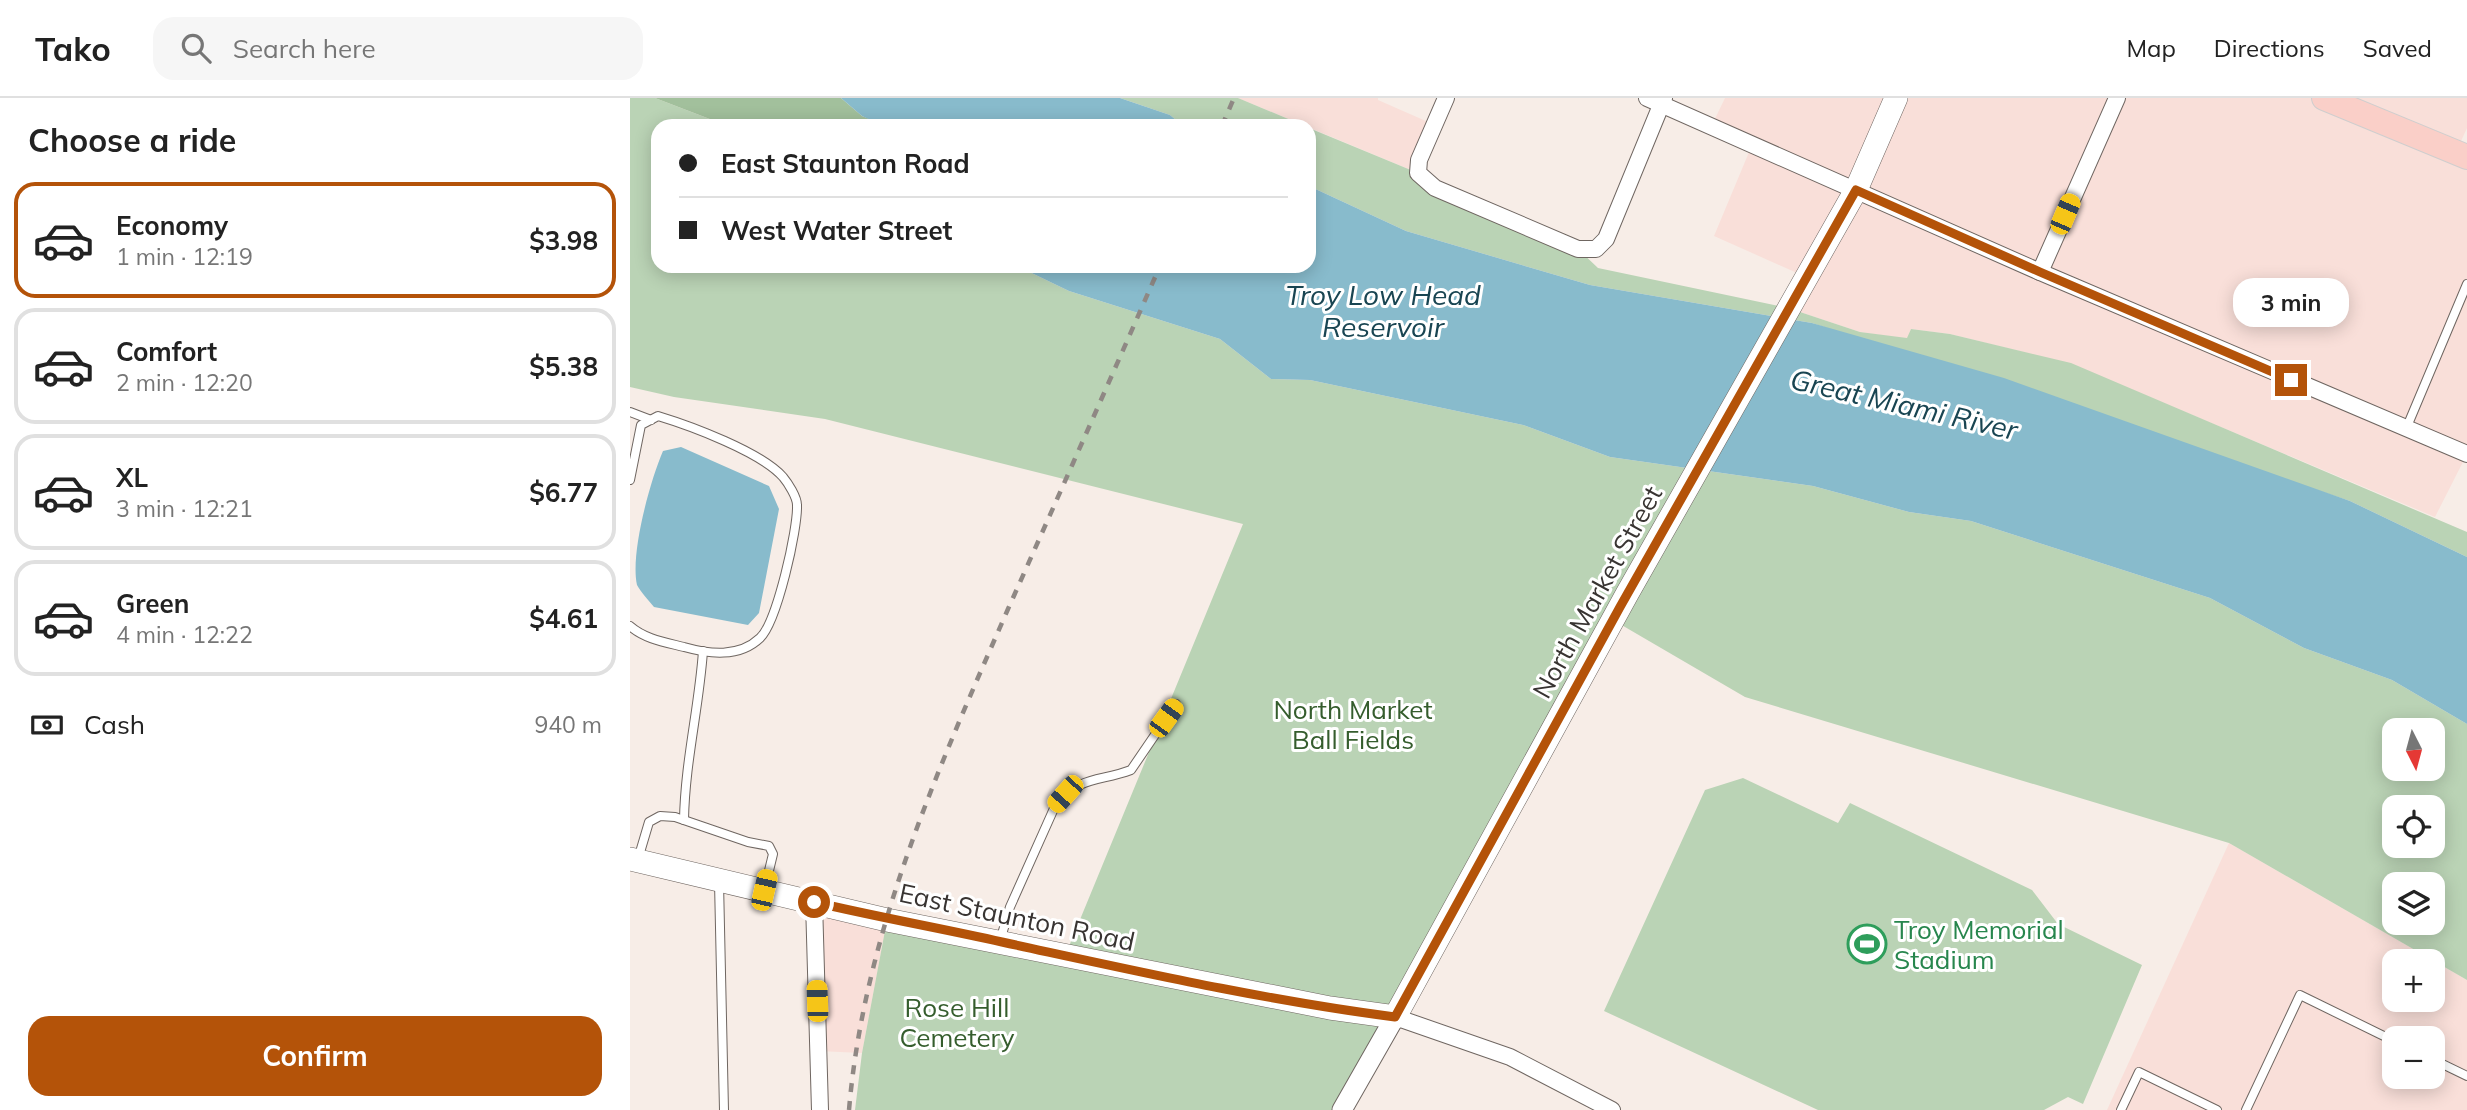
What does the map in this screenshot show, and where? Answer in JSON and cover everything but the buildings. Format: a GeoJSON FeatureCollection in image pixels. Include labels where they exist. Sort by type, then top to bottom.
{"type":"FeatureCollection","features":[{"type":"Feature","properties":{"kind":"main road","name":"North Market Street"},"geometry":{"type":"LineString","coordinates":[[1395,1017],[1627,594],[1856,190],[1896,98]]}},
{"type":"Feature","properties":{"kind":"main road"},"geometry":{"type":"LineString","coordinates":[[2328,99],[2467,157]]}},
{"type":"Feature","properties":{"kind":"main road","name":"East Staunton Road"},"geometry":{"type":"LineString","coordinates":[[634,859],[887,920],[1330,1008],[1395,1017]]}},
{"type":"Feature","properties":{"kind":"street"},"geometry":{"type":"LineString","coordinates":[[1446,98],[1419,160],[1418,173],[1435,188],[1578,249],[1596,249],[1606,239],[1657,100],[2040,272],[2467,454]]}},
{"type":"Feature","properties":{"kind":"street"},"geometry":{"type":"LineString","coordinates":[[2040,272],[2117,98]]}},
{"type":"Feature","properties":{"kind":"street"},"geometry":{"type":"LineString","coordinates":[[814,902],[820,1110]]}},
{"type":"Feature","properties":{"kind":"street"},"geometry":{"type":"LineString","coordinates":[[1395,1017],[1510,1057],[1612,1110]]}},
{"type":"Feature","properties":{"kind":"street","name":"North Market Street"},"geometry":{"type":"LineString","coordinates":[[1342,1110],[1395,1017]]}},
{"type":"Feature","properties":{"kind":"lane"},"geometry":{"type":"LineString","coordinates":[[2406,429],[2467,284]]}},
{"type":"Feature","properties":{"kind":"lane"},"geometry":{"type":"LineString","coordinates":[[630,412],[651,420]]}},
{"type":"Feature","properties":{"kind":"lane"},"geometry":{"type":"LineString","coordinates":[[630,480],[641,425],[658,416],[679,422],[772,467],[784,479],[797,502],[791,548],[775,608],[760,638],[728,653],[641,636],[630,626]]}},
{"type":"Feature","properties":{"kind":"lane"},"geometry":{"type":"LineString","coordinates":[[684,820],[688,752],[700,692],[703,650]]}},
{"type":"Feature","properties":{"kind":"lane"},"geometry":{"type":"LineString","coordinates":[[1000,941],[1010,907],[1056,804],[1065,794],[1090,780],[1131,770],[1176,704]]}},
{"type":"Feature","properties":{"kind":"lane"},"geometry":{"type":"LineString","coordinates":[[634,859],[649,822],[660,816],[684,820],[748,842],[769,846],[773,854],[764,890]]}},
{"type":"Feature","properties":{"kind":"lane"},"geometry":{"type":"LineString","coordinates":[[719,880],[724,1110]]}},
{"type":"Feature","properties":{"kind":"lane"},"geometry":{"type":"LineString","coordinates":[[2246,1110],[2300,995],[2382,1035]]}},
{"type":"Feature","properties":{"kind":"lane"},"geometry":{"type":"LineString","coordinates":[[2445,1065],[2467,1076]]}},
{"type":"Feature","properties":{"kind":"lane"},"geometry":{"type":"LineString","coordinates":[[2121,1110],[2139,1072],[2217,1110]]}},
{"type":"Feature","properties":{"kind":"shaded area"},"geometry":{"type":"Polygon","coordinates":[[[1238,98],[1378,98],[1435,125],[1418,173],[1316,130],[1316,119],[1288,119],[1238,98]]]}},
{"type":"Feature","properties":{"kind":"shaded area"},"geometry":{"type":"Polygon","coordinates":[[[1725,98],[2467,98],[2467,128],[2456,152],[2467,157],[2467,454],[2435,517],[2071,364],[1950,334],[1911,329],[1907,339],[1860,332],[1788,308],[1806,277],[1714,236],[1752,145],[1711,127],[1725,98]]]}},
{"type":"Feature","properties":{"kind":"shaded area"},"geometry":{"type":"Polygon","coordinates":[[[2229,843],[2382,931],[2382,935],[2389,935],[2413,949],[2382,949],[2382,1012],[2445,1012],[2445,967],[2467,980],[2467,1110],[2107,1110],[2229,843]]]}},
{"type":"Feature","properties":{"kind":"shaded area"},"geometry":{"type":"Polygon","coordinates":[[[814,902],[887,920],[862,1053],[818,1051],[814,902]]]}},
{"type":"Feature","properties":{"kind":"green space"},"geometry":{"type":"Polygon","coordinates":[[[630,98],[655,98],[710,119],[651,119],[651,273],[1032,273],[1069,291],[1220,339],[1271,379],[1310,380],[1523,425],[1610,457],[1813,486],[1909,512],[1971,521],[2210,598],[2304,648],[2392,680],[2467,724],[2467,980],[2445,967],[2445,949],[2413,949],[2389,935],[2445,935],[2445,872],[2382,872],[2382,931],[2229,843],[1745,697],[1613,620],[1342,1110],[855,1110],[862,1053],[887,920],[1065,956],[1243,524],[825,419],[674,397],[630,387],[630,98]]]}},
{"type":"Feature","properties":{"kind":"green space"},"geometry":{"type":"Polygon","coordinates":[[[655,98],[841,98],[862,116],[870,119],[710,119],[655,98]]]}},
{"type":"Feature","properties":{"kind":"green space"},"geometry":{"type":"Polygon","coordinates":[[[1120,98],[1238,98],[1288,119],[1175,119],[1120,98]]]}},
{"type":"Feature","properties":{"kind":"green space"},"geometry":{"type":"Polygon","coordinates":[[[1316,131],[1418,173],[1578,249],[1598,268],[1788,308],[1860,332],[1907,338],[1911,329],[1950,334],[2071,363],[2467,532],[2467,557],[2350,501],[1812,323],[1590,285],[1406,231],[1316,189],[1316,131]]]}},
{"type":"Feature","properties":{"kind":"green space","name":"Troy Memorial Stadium"},"geometry":{"type":"Polygon","coordinates":[[[1743,778],[1838,823],[1850,803],[2032,890],[2058,924],[2142,965],[2083,1104],[2068,1097],[2044,1110],[1818,1110],[1604,1011],[1705,790],[1743,778]]]}},
{"type":"Feature","properties":{"kind":"water"},"geometry":{"type":"Polygon","coordinates":[[[841,98],[1120,98],[1175,119],[869,119],[841,98]]]}},
{"type":"Feature","properties":{"kind":"water","name":"Troy Low Head Reservoir"},"geometry":{"type":"Polygon","coordinates":[[[1316,189],[1406,231],[1590,285],[1812,323],[2004,378],[2350,501],[2467,557],[2467,724],[2392,680],[2304,648],[2210,598],[1971,521],[1909,512],[1813,486],[1610,457],[1523,425],[1310,380],[1271,379],[1220,339],[1069,291],[1032,273],[1316,273],[1316,189]]]}},
{"type":"Feature","properties":{"kind":"water"},"geometry":{"type":"Polygon","coordinates":[[[681,447],[769,486],[779,509],[759,613],[748,625],[654,607],[637,585],[636,555],[652,480],[663,451],[681,447]]]}},
{"type":"Feature","properties":{"kind":"railway"},"geometry":{"type":"LineString","coordinates":[[1225,119],[1234,98]]}},
{"type":"Feature","properties":{"kind":"railway"},"geometry":{"type":"LineString","coordinates":[[849,1110],[857,1044],[870,980],[908,853],[982,669],[1157,273]]}},
{"type":"Feature","properties":{"kind":"place","name":"Troy Memorial Stadium"},"geometry":{"type":"Point","coordinates":[1867,944]}},
{"type":"Feature","properties":{"kind":"route"},"geometry":{"type":"LineString","coordinates":[[814,902],[887,920],[1065,956],[1330,1008],[1395,1017],[1620,607],[1856,190],[2291,380]]}},
{"type":"Feature","properties":{"kind":"water label","name":"Great Miami River"},"geometry":{"type":"Point","coordinates":[1904,404]}},
{"type":"Feature","properties":{"kind":"park label","name":"North Market Ball Fields"},"geometry":{"type":"Point","coordinates":[1353,724]}},
{"type":"Feature","properties":{"kind":"park label","name":"Rose Hill Cemetery"},"geometry":{"type":"Point","coordinates":[957,1022]}}]}
